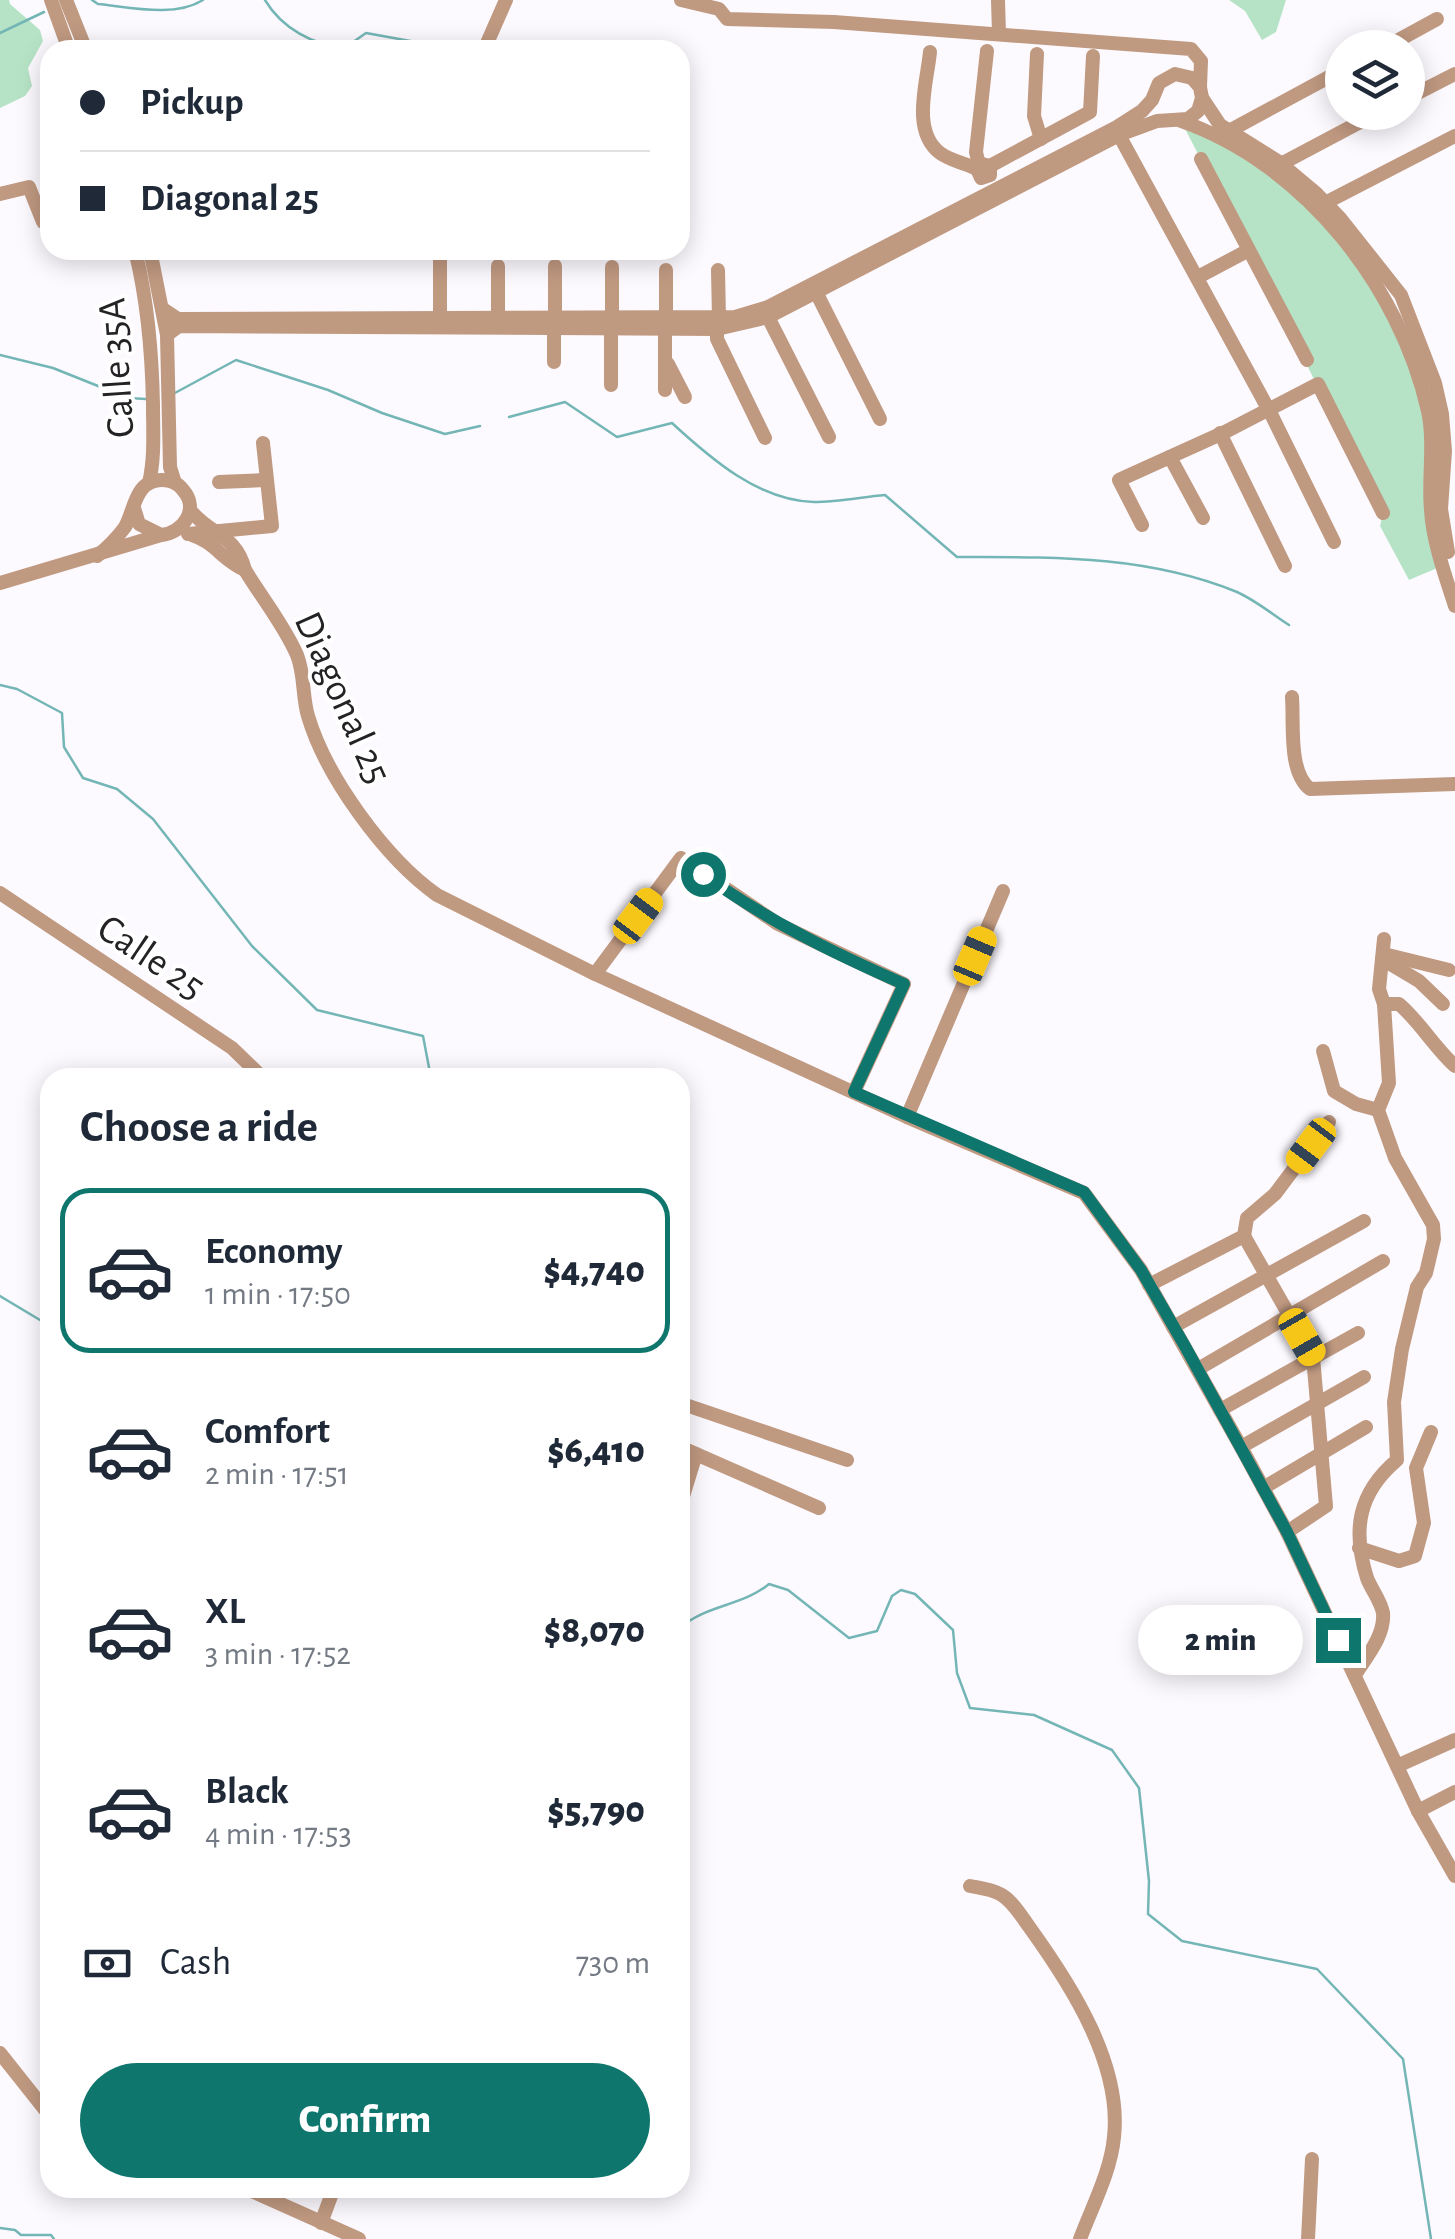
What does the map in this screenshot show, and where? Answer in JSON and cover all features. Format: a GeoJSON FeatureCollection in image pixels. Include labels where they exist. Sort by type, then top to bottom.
{"type":"FeatureCollection","features":[{"type":"Feature","properties":{"kind":"street"},"geometry":{"type":"LineString","coordinates":[[51,0],[65,40]]}},
{"type":"Feature","properties":{"kind":"street"},"geometry":{"type":"LineString","coordinates":[[66,0],[82,40]]}},
{"type":"Feature","properties":{"kind":"street"},"geometry":{"type":"LineString","coordinates":[[489,40],[506,0]]}},
{"type":"Feature","properties":{"kind":"street"},"geometry":{"type":"LineString","coordinates":[[168,334],[180,326],[739,326],[768,317],[1119,135],[1151,122],[1177,121],[1198,111],[1201,61],[1191,50],[728,18],[719,9],[682,0]]}},
{"type":"Feature","properties":{"kind":"street"},"geometry":{"type":"LineString","coordinates":[[998,0],[999,34]]}},
{"type":"Feature","properties":{"kind":"street"},"geometry":{"type":"LineString","coordinates":[[1417,30],[1437,19]]}},
{"type":"Feature","properties":{"kind":"street"},"geometry":{"type":"LineString","coordinates":[[986,173],[976,152],[988,51]]}},
{"type":"Feature","properties":{"kind":"street"},"geometry":{"type":"LineString","coordinates":[[930,52],[924,134],[943,155],[986,173],[1117,127],[1142,111],[1159,83],[1174,74],[1186,75],[1201,92],[1214,117],[1282,164],[1326,203],[1392,281],[1412,315],[1407,328]]}},
{"type":"Feature","properties":{"kind":"street"},"geometry":{"type":"LineString","coordinates":[[1038,54],[1034,116],[1040,139]]}},
{"type":"Feature","properties":{"kind":"street"},"geometry":{"type":"LineString","coordinates":[[718,324],[768,307],[1090,112],[1093,56]]}},
{"type":"Feature","properties":{"kind":"street"},"geometry":{"type":"LineString","coordinates":[[1425,89],[1455,74]]}},
{"type":"Feature","properties":{"kind":"street"},"geometry":{"type":"LineString","coordinates":[[1230,131],[1325,79]]}},
{"type":"Feature","properties":{"kind":"street"},"geometry":{"type":"LineString","coordinates":[[1155,94],[1159,110],[1262,164],[1319,211],[1353,251],[1407,328],[1438,454],[1441,509],[1455,576]]}},
{"type":"Feature","properties":{"kind":"street"},"geometry":{"type":"LineString","coordinates":[[1282,164],[1346,130]]}},
{"type":"Feature","properties":{"kind":"street"},"geometry":{"type":"LineString","coordinates":[[1119,135],[1268,408],[1334,542]]}},
{"type":"Feature","properties":{"kind":"street"},"geometry":{"type":"LineString","coordinates":[[1326,203],[1455,136]]}},
{"type":"Feature","properties":{"kind":"street"},"geometry":{"type":"LineString","coordinates":[[1201,160],[1306,360]]}},
{"type":"Feature","properties":{"kind":"street"},"geometry":{"type":"LineString","coordinates":[[0,194],[29,188],[40,215]]}},
{"type":"Feature","properties":{"kind":"street"},"geometry":{"type":"LineString","coordinates":[[1198,278],[1247,251]]}},
{"type":"Feature","properties":{"kind":"street","name":"Calle 35A"},"geometry":{"type":"LineString","coordinates":[[137,260],[149,314],[152,356],[154,465],[149,483]]}},
{"type":"Feature","properties":{"kind":"street","name":"Calle 35A"},"geometry":{"type":"LineString","coordinates":[[152,260],[168,334],[170,467],[174,483]]}},
{"type":"Feature","properties":{"kind":"street"},"geometry":{"type":"LineString","coordinates":[[439,323],[440,260]]}},
{"type":"Feature","properties":{"kind":"street"},"geometry":{"type":"LineString","coordinates":[[498,266],[498,318]]}},
{"type":"Feature","properties":{"kind":"street"},"geometry":{"type":"LineString","coordinates":[[554,266],[554,362]]}},
{"type":"Feature","properties":{"kind":"street"},"geometry":{"type":"LineString","coordinates":[[611,385],[612,267]]}},
{"type":"Feature","properties":{"kind":"street"},"geometry":{"type":"LineString","coordinates":[[665,390],[666,270]]}},
{"type":"Feature","properties":{"kind":"street"},"geometry":{"type":"LineString","coordinates":[[718,270],[717,340],[765,438]]}},
{"type":"Feature","properties":{"kind":"street"},"geometry":{"type":"LineString","coordinates":[[816,292],[880,420]]}},
{"type":"Feature","properties":{"kind":"street"},"geometry":{"type":"LineString","coordinates":[[163,309],[178,319],[439,323],[498,318],[554,323]]}},
{"type":"Feature","properties":{"kind":"street"},"geometry":{"type":"LineString","coordinates":[[768,317],[829,437]]}},
{"type":"Feature","properties":{"kind":"street"},"geometry":{"type":"LineString","coordinates":[[665,359],[685,397]]}},
{"type":"Feature","properties":{"kind":"street"},"geometry":{"type":"LineString","coordinates":[[1142,525],[1119,480],[1318,384],[1383,513]]}},
{"type":"Feature","properties":{"kind":"street"},"geometry":{"type":"LineString","coordinates":[[1220,434],[1284,566]]}},
{"type":"Feature","properties":{"kind":"street"},"geometry":{"type":"LineString","coordinates":[[134,508],[139,524],[165,535],[272,526],[263,444]]}},
{"type":"Feature","properties":{"kind":"street"},"geometry":{"type":"LineString","coordinates":[[1438,454],[1431,510],[1455,606]]}},
{"type":"Feature","properties":{"kind":"street"},"geometry":{"type":"LineString","coordinates":[[1170,457],[1203,518]]}},
{"type":"Feature","properties":{"kind":"street"},"geometry":{"type":"LineString","coordinates":[[219,482],[266,480]]}},
{"type":"Feature","properties":{"kind":"street"},"geometry":{"type":"LineString","coordinates":[[0,583],[97,556],[165,535],[184,525],[190,510],[186,494],[174,483],[149,483],[138,493],[120,534],[97,556]]}},
{"type":"Feature","properties":{"kind":"street","name":"Diagonal 25"},"geometry":{"type":"LineString","coordinates":[[190,510],[241,553],[245,570],[292,645],[299,662],[308,717],[328,760],[371,828],[422,885],[595,974],[907,1118],[1084,1192],[1116,1232],[1149,1285],[1241,1447],[1287,1532],[1418,1810],[1455,1876]]}},
{"type":"Feature","properties":{"kind":"street","name":"Diagonal 25"},"geometry":{"type":"LineString","coordinates":[[188,534],[215,548],[226,562],[245,570]]}},
{"type":"Feature","properties":{"kind":"street"},"geometry":{"type":"LineString","coordinates":[[1292,697],[1296,767],[1310,789],[1455,784]]}},
{"type":"Feature","properties":{"kind":"street"},"geometry":{"type":"LineString","coordinates":[[595,974],[681,858],[778,924],[904,984],[854,1092]]}},
{"type":"Feature","properties":{"kind":"street"},"geometry":{"type":"LineString","coordinates":[[907,1118],[1003,891]]}},
{"type":"Feature","properties":{"kind":"street","name":"Calle 25"},"geometry":{"type":"LineString","coordinates":[[0,894],[232,1048],[249,1068]]}},
{"type":"Feature","properties":{"kind":"street"},"geometry":{"type":"LineString","coordinates":[[1382,951],[1449,970]]}},
{"type":"Feature","properties":{"kind":"street"},"geometry":{"type":"LineString","coordinates":[[1382,951],[1442,1004]]}},
{"type":"Feature","properties":{"kind":"street"},"geometry":{"type":"LineString","coordinates":[[1382,951],[1379,989],[1384,1004],[1389,1082],[1378,1110],[1395,1158],[1433,1225],[1434,1239],[1426,1272],[1417,1286],[1402,1348],[1394,1402],[1397,1460]]}},
{"type":"Feature","properties":{"kind":"street"},"geometry":{"type":"LineString","coordinates":[[1384,1004],[1399,1004],[1422,1024],[1455,1066]]}},
{"type":"Feature","properties":{"kind":"street"},"geometry":{"type":"LineString","coordinates":[[1322,1051],[1334,1091],[1356,1104],[1378,1110]]}},
{"type":"Feature","properties":{"kind":"street"},"geometry":{"type":"LineString","coordinates":[[1287,1532],[1326,1506],[1314,1357],[1244,1236],[1247,1218],[1275,1194],[1329,1122]]}},
{"type":"Feature","properties":{"kind":"street"},"geometry":{"type":"LineString","coordinates":[[1174,1327],[1364,1221]]}},
{"type":"Feature","properties":{"kind":"street"},"geometry":{"type":"LineString","coordinates":[[1149,1285],[1244,1236]]}},
{"type":"Feature","properties":{"kind":"street"},"geometry":{"type":"LineString","coordinates":[[1198,1370],[1383,1261]]}},
{"type":"Feature","properties":{"kind":"street"},"geometry":{"type":"LineString","coordinates":[[1220,1410],[1358,1333]]}},
{"type":"Feature","properties":{"kind":"street"},"geometry":{"type":"LineString","coordinates":[[1241,1447],[1364,1377]]}},
{"type":"Feature","properties":{"kind":"street"},"geometry":{"type":"LineString","coordinates":[[690,1405],[846,1460]]}},
{"type":"Feature","properties":{"kind":"street"},"geometry":{"type":"LineString","coordinates":[[1263,1488],[1366,1426]]}},
{"type":"Feature","properties":{"kind":"street"},"geometry":{"type":"LineString","coordinates":[[1360,1548],[1399,1561],[1416,1556],[1424,1523],[1416,1468],[1431,1432]]}},
{"type":"Feature","properties":{"kind":"street"},"geometry":{"type":"LineString","coordinates":[[690,1451],[819,1508]]}},
{"type":"Feature","properties":{"kind":"street"},"geometry":{"type":"LineString","coordinates":[[690,1474],[696,1454]]}},
{"type":"Feature","properties":{"kind":"street"},"geometry":{"type":"LineString","coordinates":[[1397,1460],[1416,1468]]}},
{"type":"Feature","properties":{"kind":"street"},"geometry":{"type":"LineString","coordinates":[[1354,1675],[1381,1633],[1383,1612],[1368,1580],[1359,1525],[1364,1501],[1397,1460]]}},
{"type":"Feature","properties":{"kind":"street"},"geometry":{"type":"LineString","coordinates":[[1397,1766],[1455,1740]]}},
{"type":"Feature","properties":{"kind":"street"},"geometry":{"type":"LineString","coordinates":[[1418,1810],[1455,1792]]}},
{"type":"Feature","properties":{"kind":"street"},"geometry":{"type":"LineString","coordinates":[[970,1886],[1003,1894],[1018,1912],[1088,2022],[1103,2064],[1114,2103],[1114,2139],[1080,2239]]}},
{"type":"Feature","properties":{"kind":"street"},"geometry":{"type":"LineString","coordinates":[[0,2053],[40,2103]]}},
{"type":"Feature","properties":{"kind":"street"},"geometry":{"type":"LineString","coordinates":[[1308,2239],[1312,2159]]}},
{"type":"Feature","properties":{"kind":"street"},"geometry":{"type":"LineString","coordinates":[[267,2198],[359,2239]]}},
{"type":"Feature","properties":{"kind":"street"},"geometry":{"type":"LineString","coordinates":[[321,2223],[330,2198]]}},
{"type":"Feature","properties":{"kind":"green space"},"geometry":{"type":"Polygon","coordinates":[[[0,0],[9,0],[40,30],[43,40],[28,68],[32,86],[25,96],[0,108],[0,0]]]}},
{"type":"Feature","properties":{"kind":"green space"},"geometry":{"type":"Polygon","coordinates":[[[1229,0],[1286,0],[1276,32],[1262,40],[1245,11],[1229,0]]]}},
{"type":"Feature","properties":{"kind":"green space"},"geometry":{"type":"Polygon","coordinates":[[[1181,121],[1293,188],[1383,296],[1429,415],[1442,566],[1409,580],[1380,526],[1383,513],[1181,121]]]}},
{"type":"Feature","properties":{"kind":"waterway"},"geometry":{"type":"LineString","coordinates":[[92,0],[98,4],[166,10],[203,0]]}},
{"type":"Feature","properties":{"kind":"waterway"},"geometry":{"type":"LineString","coordinates":[[265,0],[289,27],[314,40]]}},
{"type":"Feature","properties":{"kind":"waterway"},"geometry":{"type":"LineString","coordinates":[[0,33],[44,12]]}},
{"type":"Feature","properties":{"kind":"waterway"},"geometry":{"type":"LineString","coordinates":[[356,40],[366,33],[405,40]]}},
{"type":"Feature","properties":{"kind":"waterway"},"geometry":{"type":"LineString","coordinates":[[0,355],[53,368],[128,398],[146,399]]}},
{"type":"Feature","properties":{"kind":"waterway"},"geometry":{"type":"LineString","coordinates":[[173,394],[236,360],[445,434],[480,426]]}},
{"type":"Feature","properties":{"kind":"waterway"},"geometry":{"type":"LineString","coordinates":[[509,417],[565,402],[617,437],[672,423],[719,463],[774,494],[814,502],[885,495],[957,557],[1099,561],[1169,571],[1237,592],[1289,625]]}},
{"type":"Feature","properties":{"kind":"waterway"},"geometry":{"type":"LineString","coordinates":[[0,685],[17,689],[62,713],[64,747],[83,778],[117,789],[153,819],[252,946],[317,1010],[423,1036],[429,1068]]}},
{"type":"Feature","properties":{"kind":"waterway"},"geometry":{"type":"LineString","coordinates":[[0,1296],[40,1320]]}},
{"type":"Feature","properties":{"kind":"waterway"},"geometry":{"type":"LineString","coordinates":[[690,1620],[748,1597],[769,1584],[788,1590],[849,1638],[877,1631],[892,1596],[901,1590],[915,1594],[953,1630],[957,1673],[970,1708],[1034,1715],[1112,1750],[1139,1788],[1149,1881],[1148,1914],[1182,1941],[1317,1969],[1403,2059],[1431,2239]]}},
{"type":"Feature","properties":{"kind":"waterway"},"geometry":{"type":"LineString","coordinates":[[0,2228],[21,2235],[51,2235],[54,2239]]}},
{"type":"Feature","properties":{"kind":"route"},"geometry":{"type":"LineString","coordinates":[[703,874],[778,924],[904,984],[854,1092],[1084,1192],[1141,1270],[1186,1348],[1287,1532],[1338,1640]]}}]}
